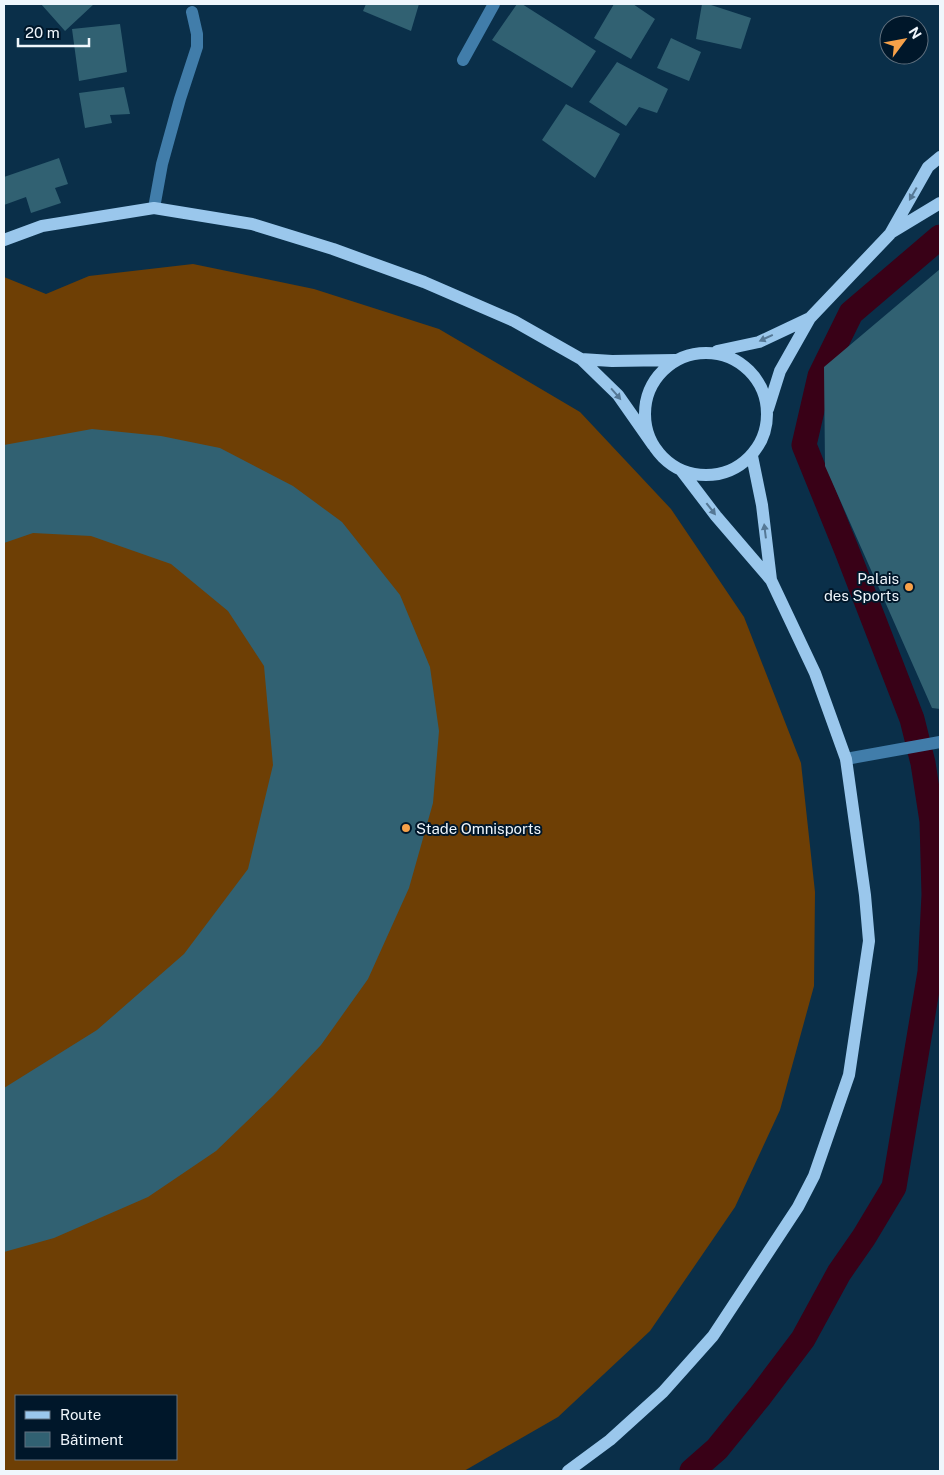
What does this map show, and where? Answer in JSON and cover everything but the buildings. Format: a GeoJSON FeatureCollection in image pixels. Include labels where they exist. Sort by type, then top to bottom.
{"type":"FeatureCollection","features":[{"type":"Feature","properties":{"kind":"main road"},"geometry":{"type":"LineString","coordinates":[[4,240],[42,226],[154,208],[252,224],[333,249],[424,282],[496,313],[514,321],[581,359],[618,395],[652,445],[665,460],[681,470],[699,476],[719,475],[737,468],[752,456],[761,442],[767,426],[768,409],[780,371],[810,318],[890,234],[928,167],[940,157]]}},
{"type":"Feature","properties":{"kind":"main road"},"geometry":{"type":"LineString","coordinates":[[890,234],[940,203]]}},
{"type":"Feature","properties":{"kind":"main road"},"geometry":{"type":"LineString","coordinates":[[652,445],[646,427],[645,407],[650,389],[660,372],[675,360],[694,353],[713,352],[759,342],[810,318]]}},
{"type":"Feature","properties":{"kind":"main road"},"geometry":{"type":"LineString","coordinates":[[713,352],[729,357],[744,365],[756,378],[764,393],[768,409]]}},
{"type":"Feature","properties":{"kind":"main road"},"geometry":{"type":"LineString","coordinates":[[581,359],[612,361],[675,360]]}},
{"type":"Feature","properties":{"kind":"main road"},"geometry":{"type":"LineString","coordinates":[[752,456],[762,505],[771,580]]}},
{"type":"Feature","properties":{"kind":"main road"},"geometry":{"type":"LineString","coordinates":[[568,1471],[610,1440],[663,1392],[713,1336],[798,1207],[814,1176],[850,1075],[869,941],[865,895],[846,759],[815,673],[771,580],[716,516],[681,470]]}},
{"type":"Feature","properties":{"kind":"street"},"geometry":{"type":"LineString","coordinates":[[463,60],[494,4]]}},
{"type":"Feature","properties":{"kind":"street"},"geometry":{"type":"LineString","coordinates":[[154,208],[167,145],[197,47],[197,34],[192,12]]}},
{"type":"Feature","properties":{"kind":"street"},"geometry":{"type":"LineString","coordinates":[[846,759],[940,742]]}},
{"type":"Feature","properties":{"kind":"shaded area","name":"Stade Omnisports"},"geometry":{"type":"Polygon","coordinates":[[[193,264],[314,289],[439,329],[580,412],[671,509],[744,617],[801,763],[815,892],[814,986],[780,1110],[735,1207],[650,1331],[558,1417],[464,1471],[4,1471],[4,277],[46,294],[89,276],[193,264]]]}},
{"type":"Feature","properties":{"kind":"waterway"},"geometry":{"type":"LineString","coordinates":[[692,1471],[717,1449],[803,1339],[839,1273],[864,1237],[894,1187],[930,972],[934,895],[932,821],[923,763],[912,719],[804,445],[820,376],[851,313],[940,237]]}},
{"type":"Feature","properties":{"kind":"place","name":"Palais des Sports"},"geometry":{"type":"Point","coordinates":[909,587]}},
{"type":"Feature","properties":{"kind":"place","name":"Stade Omnisports"},"geometry":{"type":"Point","coordinates":[406,828]}}]}
